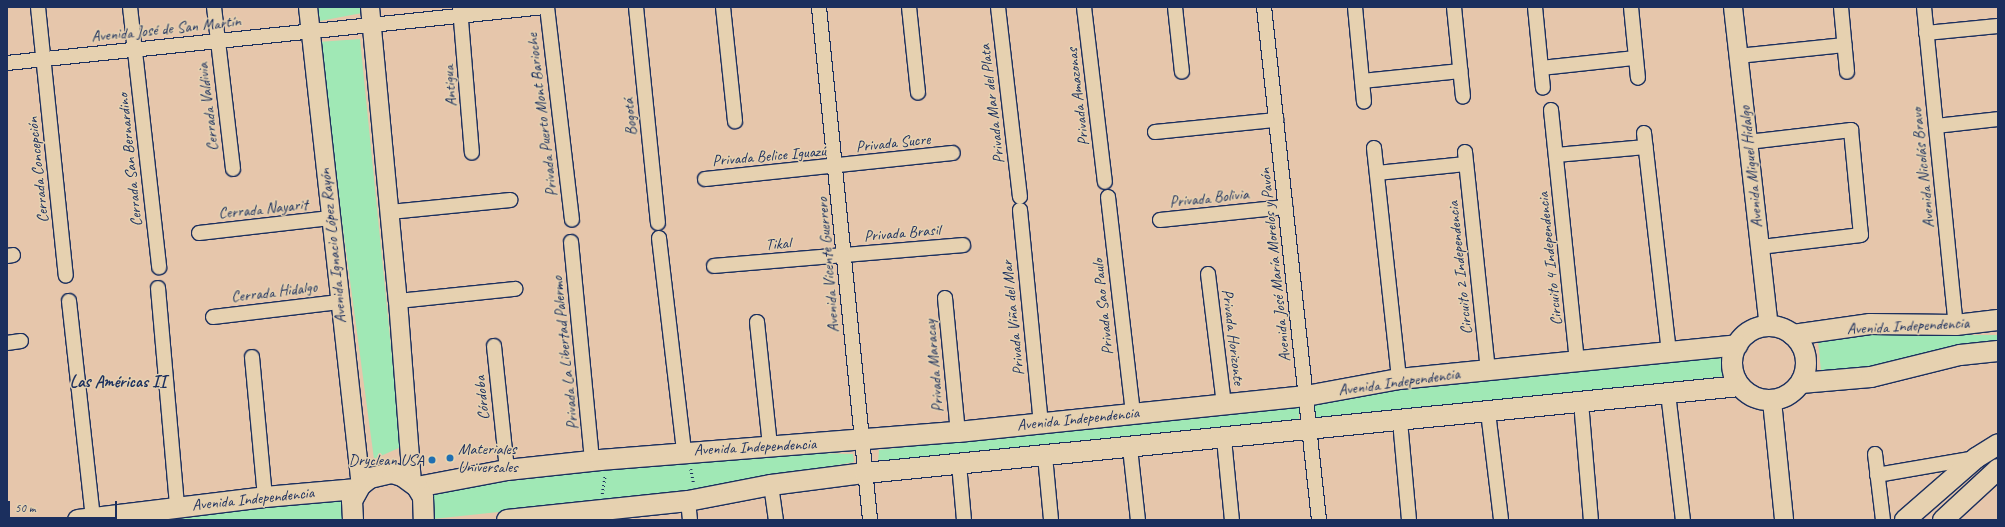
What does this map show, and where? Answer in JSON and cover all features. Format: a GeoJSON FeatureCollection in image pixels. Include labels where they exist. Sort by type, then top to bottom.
{"type":"FeatureCollection","features":[{"type":"Feature","properties":{"kind":"main road","name":"Avenida Independencia"},"geometry":{"type":"LineString","coordinates":[[1793,335],[1870,324],[1956,325],[1998,320]]}},
{"type":"Feature","properties":{"kind":"main road"},"geometry":{"type":"LineString","coordinates":[[1769,326],[1782,328],[1793,335],[1802,345],[1806,358],[1806,371],[1801,383],[1789,395],[1772,401],[1760,400],[1739,386],[1733,373],[1732,358],[1737,345],[1746,335],[1769,326]]}},
{"type":"Feature","properties":{"kind":"main road","name":"Avenida Independencia"},"geometry":{"type":"LineString","coordinates":[[415,484],[507,470],[686,451],[863,441],[1306,396],[1399,379],[1737,345]]}},
{"type":"Feature","properties":{"kind":"main road","name":"Avenida Independencia"},"geometry":{"type":"LineString","coordinates":[[1801,383],[1871,377],[1960,355],[1998,351]]}},
{"type":"Feature","properties":{"kind":"main road","name":"Avenida Independencia"},"geometry":{"type":"LineString","coordinates":[[507,520],[691,507],[771,485],[865,474],[1309,431],[1739,386]]}},
{"type":"Feature","properties":{"kind":"main road"},"geometry":{"type":"LineString","coordinates":[[1905,520],[1976,458],[1998,444]]}},
{"type":"Feature","properties":{"kind":"main road"},"geometry":{"type":"LineString","coordinates":[[1943,520],[1998,468]]}},
{"type":"Feature","properties":{"kind":"main road"},"geometry":{"type":"LineString","coordinates":[[353,520],[352,501],[359,487],[370,478],[392,473],[415,484],[425,508],[424,520]]}},
{"type":"Feature","properties":{"kind":"main road","name":"Avenida Independencia"},"geometry":{"type":"LineString","coordinates":[[86,519],[177,507],[359,487]]}},
{"type":"Feature","properties":{"kind":"street","name":"Cerrada Concepción"},"geometry":{"type":"LineString","coordinates":[[38,7],[66,276]]}},
{"type":"Feature","properties":{"kind":"street","name":"Cerrada San Bernardino"},"geometry":{"type":"LineString","coordinates":[[130,7],[159,267]]}},
{"type":"Feature","properties":{"kind":"street","name":"Cerrada Valdivia"},"geometry":{"type":"LineString","coordinates":[[214,7],[233,169]]}},
{"type":"Feature","properties":{"kind":"street","name":"Avenida Ignacio López Rayón"},"geometry":{"type":"LineString","coordinates":[[308,7],[359,487]]}},
{"type":"Feature","properties":{"kind":"street"},"geometry":{"type":"LineString","coordinates":[[370,7],[415,484]]}},
{"type":"Feature","properties":{"kind":"street","name":"Avenida José de San Martín"},"geometry":{"type":"LineString","coordinates":[[7,63],[371,25],[461,11],[545,7]]}},
{"type":"Feature","properties":{"kind":"street","name":"Privada Puerto Mont Barioche"},"geometry":{"type":"LineString","coordinates":[[545,7],[572,220]]}},
{"type":"Feature","properties":{"kind":"street","name":"Bogotá"},"geometry":{"type":"LineString","coordinates":[[636,7],[658,223]]}},
{"type":"Feature","properties":{"kind":"street"},"geometry":{"type":"LineString","coordinates":[[723,7],[735,121]]}},
{"type":"Feature","properties":{"kind":"street","name":"Avenida Vicente Guerrero"},"geometry":{"type":"LineString","coordinates":[[819,7],[870,520]]}},
{"type":"Feature","properties":{"kind":"street"},"geometry":{"type":"LineString","coordinates":[[909,7],[918,93]]}},
{"type":"Feature","properties":{"kind":"street","name":"Privada Mar del Plata"},"geometry":{"type":"LineString","coordinates":[[998,7],[1020,204]]}},
{"type":"Feature","properties":{"kind":"street","name":"Privada Amazonas"},"geometry":{"type":"LineString","coordinates":[[1084,7],[1105,182]]}},
{"type":"Feature","properties":{"kind":"street"},"geometry":{"type":"LineString","coordinates":[[1175,7],[1182,72]]}},
{"type":"Feature","properties":{"kind":"street","name":"Avenida José María Morelos y Pavón"},"geometry":{"type":"LineString","coordinates":[[1264,7],[1319,520]]}},
{"type":"Feature","properties":{"kind":"street"},"geometry":{"type":"LineString","coordinates":[[1355,7],[1364,102]]}},
{"type":"Feature","properties":{"kind":"street"},"geometry":{"type":"LineString","coordinates":[[1454,7],[1463,97]]}},
{"type":"Feature","properties":{"kind":"street"},"geometry":{"type":"LineString","coordinates":[[1535,7],[1543,88]]}},
{"type":"Feature","properties":{"kind":"street"},"geometry":{"type":"LineString","coordinates":[[1631,7],[1638,78]]}},
{"type":"Feature","properties":{"kind":"street","name":"Avenida Miguel Hidalgo"},"geometry":{"type":"LineString","coordinates":[[1733,7],[1769,326]]}},
{"type":"Feature","properties":{"kind":"street"},"geometry":{"type":"LineString","coordinates":[[1841,7],[1847,72]]}},
{"type":"Feature","properties":{"kind":"street","name":"Avenida Nicolás Bravo"},"geometry":{"type":"LineString","coordinates":[[1924,7],[1956,325]]}},
{"type":"Feature","properties":{"kind":"street","name":"Antigua"},"geometry":{"type":"LineString","coordinates":[[461,11],[472,153]]}},
{"type":"Feature","properties":{"kind":"street"},"geometry":{"type":"LineString","coordinates":[[1926,33],[1998,26]]}},
{"type":"Feature","properties":{"kind":"street"},"geometry":{"type":"LineString","coordinates":[[1738,56],[1844,45]]}},
{"type":"Feature","properties":{"kind":"street"},"geometry":{"type":"LineString","coordinates":[[1541,68],[1636,58]]}},
{"type":"Feature","properties":{"kind":"street"},"geometry":{"type":"LineString","coordinates":[[1362,81],[1460,71]]}},
{"type":"Feature","properties":{"kind":"street","name":"Circuito 4 Independencia"},"geometry":{"type":"LineString","coordinates":[[1551,110],[1577,361]]}},
{"type":"Feature","properties":{"kind":"street"},"geometry":{"type":"LineString","coordinates":[[1936,126],[1998,119]]}},
{"type":"Feature","properties":{"kind":"street"},"geometry":{"type":"LineString","coordinates":[[1155,132],[1276,120]]}},
{"type":"Feature","properties":{"kind":"street"},"geometry":{"type":"LineString","coordinates":[[1748,142],[1851,130],[1861,235],[1760,247]]}},
{"type":"Feature","properties":{"kind":"street"},"geometry":{"type":"LineString","coordinates":[[1644,133],[1669,351]]}},
{"type":"Feature","properties":{"kind":"street"},"geometry":{"type":"LineString","coordinates":[[1556,155],[1646,147]]}},
{"type":"Feature","properties":{"kind":"street"},"geometry":{"type":"LineString","coordinates":[[1374,148],[1399,379]]}},
{"type":"Feature","properties":{"kind":"street","name":"Privada Sucre"},"geometry":{"type":"LineString","coordinates":[[836,167],[953,153]]}},
{"type":"Feature","properties":{"kind":"street","name":"Circuito 2 Independencia"},"geometry":{"type":"LineString","coordinates":[[1377,173],[1465,158],[1488,370]]}},
{"type":"Feature","properties":{"kind":"street","name":"Privada Belice Iguazú"},"geometry":{"type":"LineString","coordinates":[[705,179],[836,167]]}},
{"type":"Feature","properties":{"kind":"street","name":"Privada Sao Paulo"},"geometry":{"type":"LineString","coordinates":[[1108,197],[1133,414]]}},
{"type":"Feature","properties":{"kind":"street"},"geometry":{"type":"LineString","coordinates":[[390,212],[510,200]]}},
{"type":"Feature","properties":{"kind":"street","name":"Privada Viña del Mar"},"geometry":{"type":"LineString","coordinates":[[1020,204],[1041,423]]}},
{"type":"Feature","properties":{"kind":"street","name":"Privada Bolivia"},"geometry":{"type":"LineString","coordinates":[[1160,220],[1285,207]]}},
{"type":"Feature","properties":{"kind":"street","name":"Cerrada Nayarit"},"geometry":{"type":"LineString","coordinates":[[199,233],[330,218]]}},
{"type":"Feature","properties":{"kind":"street"},"geometry":{"type":"LineString","coordinates":[[660,238],[686,451]]}},
{"type":"Feature","properties":{"kind":"street","name":"Privada La Libertad Palermo"},"geometry":{"type":"LineString","coordinates":[[571,242],[596,461]]}},
{"type":"Feature","properties":{"kind":"street","name":"Privada Brasil"},"geometry":{"type":"LineString","coordinates":[[844,256],[963,245]]}},
{"type":"Feature","properties":{"kind":"street","name":"Tikal"},"geometry":{"type":"LineString","coordinates":[[714,266],[844,256]]}},
{"type":"Feature","properties":{"kind":"street","name":"Privada Horizonte"},"geometry":{"type":"LineString","coordinates":[[1208,274],[1224,404]]}},
{"type":"Feature","properties":{"kind":"street"},"geometry":{"type":"LineString","coordinates":[[158,288],[177,507]]}},
{"type":"Feature","properties":{"kind":"street"},"geometry":{"type":"LineString","coordinates":[[398,301],[515,289]]}},
{"type":"Feature","properties":{"kind":"street","name":"Privada Maracay"},"geometry":{"type":"LineString","coordinates":[[945,298],[958,432]]}},
{"type":"Feature","properties":{"kind":"street"},"geometry":{"type":"LineString","coordinates":[[69,301],[86,519]]}},
{"type":"Feature","properties":{"kind":"street","name":"Cerrada Hidalgo"},"geometry":{"type":"LineString","coordinates":[[213,317],[339,302]]}},
{"type":"Feature","properties":{"kind":"street"},"geometry":{"type":"LineString","coordinates":[[757,322],[770,446]]}},
{"type":"Feature","properties":{"kind":"street"},"geometry":{"type":"LineString","coordinates":[[7,343],[21,341]]}},
{"type":"Feature","properties":{"kind":"street","name":"Córdoba"},"geometry":{"type":"LineString","coordinates":[[494,346],[507,470]]}},
{"type":"Feature","properties":{"kind":"street"},"geometry":{"type":"LineString","coordinates":[[252,357],[265,497]]}},
{"type":"Feature","properties":{"kind":"street"},"geometry":{"type":"LineString","coordinates":[[1668,393],[1683,520]]}},
{"type":"Feature","properties":{"kind":"street"},"geometry":{"type":"LineString","coordinates":[[1772,401],[1784,520]]}},
{"type":"Feature","properties":{"kind":"street"},"geometry":{"type":"LineString","coordinates":[[1581,402],[1592,520]]}},
{"type":"Feature","properties":{"kind":"street"},"geometry":{"type":"LineString","coordinates":[[1488,412],[1501,520]]}},
{"type":"Feature","properties":{"kind":"street"},"geometry":{"type":"LineString","coordinates":[[1400,421],[1410,520]]}},
{"type":"Feature","properties":{"kind":"street"},"geometry":{"type":"LineString","coordinates":[[1224,439],[1232,520]]}},
{"type":"Feature","properties":{"kind":"street"},"geometry":{"type":"LineString","coordinates":[[1130,448],[1138,520]]}},
{"type":"Feature","properties":{"kind":"street"},"geometry":{"type":"LineString","coordinates":[[1875,454],[1884,520]]}},
{"type":"Feature","properties":{"kind":"street"},"geometry":{"type":"LineString","coordinates":[[1045,456],[1052,520]]}},
{"type":"Feature","properties":{"kind":"street"},"geometry":{"type":"LineString","coordinates":[[1877,475],[1976,458]]}},
{"type":"Feature","properties":{"kind":"street"},"geometry":{"type":"LineString","coordinates":[[959,464],[964,520]]}},
{"type":"Feature","properties":{"kind":"street"},"geometry":{"type":"LineString","coordinates":[[771,485],[776,520]]}},
{"type":"Feature","properties":{"kind":"path"},"geometry":{"type":"LineString","coordinates":[[686,451],[691,507]]}},
{"type":"Feature","properties":{"kind":"path"},"geometry":{"type":"LineString","coordinates":[[596,461],[605,482],[601,513]]}},
{"type":"Feature","properties":{"kind":"green space"},"geometry":{"type":"Polygon","coordinates":[[[318,7],[362,7],[362,13],[320,21],[318,7]]]}},
{"type":"Feature","properties":{"kind":"green space"},"geometry":{"type":"Polygon","coordinates":[[[360,39],[401,447],[374,459],[318,42],[360,39]]]}},
{"type":"Feature","properties":{"kind":"green space"},"geometry":{"type":"Polygon","coordinates":[[[1871,335],[1998,335],[1998,343],[1933,351],[1875,367],[1821,371],[1818,341],[1871,335]]]}},
{"type":"Feature","properties":{"kind":"green space"},"geometry":{"type":"Polygon","coordinates":[[[1724,353],[1726,376],[1315,420],[1314,402],[1399,387],[1724,353]]]}},
{"type":"Feature","properties":{"kind":"green space"},"geometry":{"type":"Polygon","coordinates":[[[1299,403],[1299,422],[878,465],[879,450],[1299,403]]]}},
{"type":"Feature","properties":{"kind":"green space"},"geometry":{"type":"Polygon","coordinates":[[[771,452],[853,454],[854,462],[703,490],[433,519],[434,491],[681,459],[771,452]]]}},
{"type":"Feature","properties":{"kind":"green space"},"geometry":{"type":"Polygon","coordinates":[[[342,497],[344,520],[150,520],[342,497]]]}},
{"type":"Feature","properties":{"kind":"place","name":"Materiales Universales"},"geometry":{"type":"Point","coordinates":[450,458]}},
{"type":"Feature","properties":{"kind":"place","name":"Dryclean USA"},"geometry":{"type":"Point","coordinates":[432,460]}},
{"type":"Feature","properties":{"kind":"district","name":"Las Américas II"},"geometry":{"type":"Point","coordinates":[118,382]}}]}
